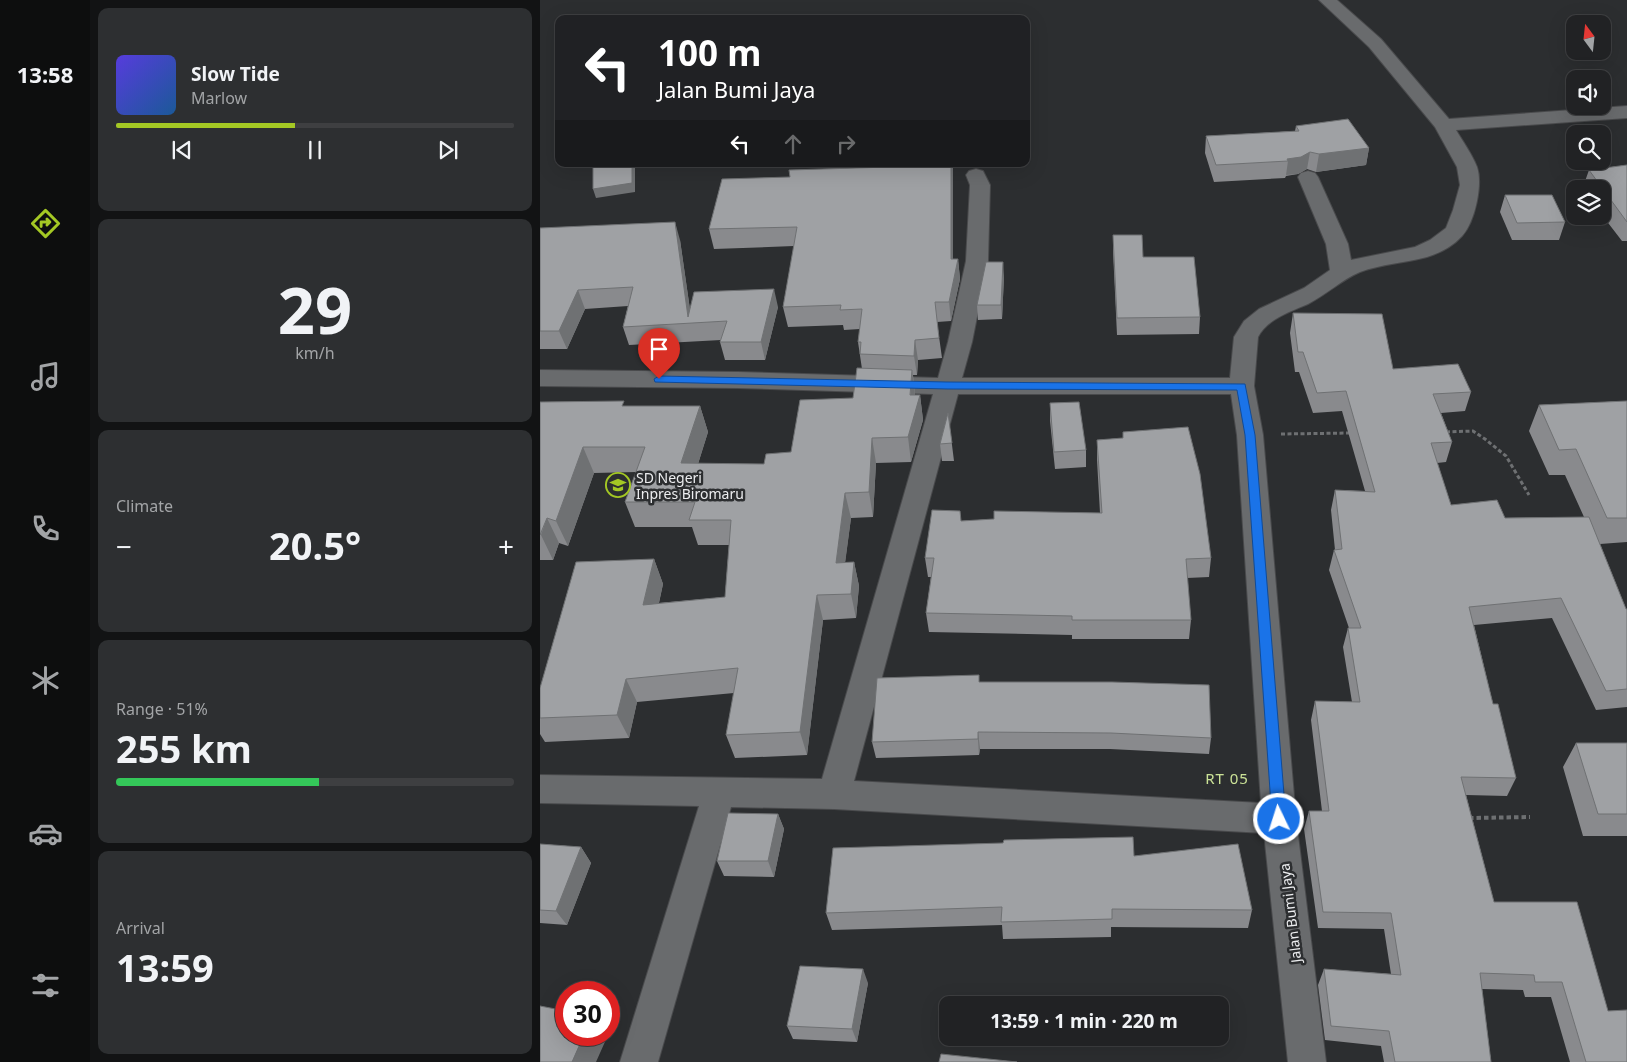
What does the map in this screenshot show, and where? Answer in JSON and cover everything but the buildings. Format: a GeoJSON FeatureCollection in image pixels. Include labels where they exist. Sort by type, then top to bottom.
{"type":"FeatureCollection","features":[{"type":"Feature","properties":{"kind":"street","name":"Jalan Bumi Jaya"},"geometry":{"type":"LineString","coordinates":[[1307,1062],[1279,819],[1250,435],[1242,386],[1246,337],[1252,326],[1267,314],[1312,293],[1342,272],[1355,266],[1422,252],[1438,245],[1455,232],[1464,210],[1470,185],[1467,167],[1444,125],[1375,43],[1328,0]]}},
{"type":"Feature","properties":{"kind":"street"},"geometry":{"type":"LineString","coordinates":[[1444,125],[1627,112]]}},
{"type":"Feature","properties":{"kind":"street"},"geometry":{"type":"LineString","coordinates":[[834,794],[960,342],[977,262],[980,185],[976,175]]}},
{"type":"Feature","properties":{"kind":"street"},"geometry":{"type":"LineString","coordinates":[[1308,177],[1337,244],[1342,272]]}},
{"type":"Feature","properties":{"kind":"street"},"geometry":{"type":"LineString","coordinates":[[540,378],[738,380],[947,386],[1242,386]]}},
{"type":"Feature","properties":{"kind":"street"},"geometry":{"type":"LineString","coordinates":[[540,789],[834,794],[1279,819]]}},
{"type":"Feature","properties":{"kind":"street"},"geometry":{"type":"LineString","coordinates":[[639,1062],[719,793]]}},
{"type":"Feature","properties":{"kind":"path"},"geometry":{"type":"LineString","coordinates":[[1444,432],[1473,431],[1484,439],[1506,456],[1528,495]]}},
{"type":"Feature","properties":{"kind":"path"},"geometry":{"type":"LineString","coordinates":[[1250,435],[1357,433]]}},
{"type":"Feature","properties":{"kind":"path"},"geometry":{"type":"LineString","coordinates":[[1463,818],[1530,817]]}},
{"type":"Feature","properties":{"kind":"place","name":"SD Negeri Inpres Biromaru"},"geometry":{"type":"Point","coordinates":[618,485]}},
{"type":"Feature","properties":{"kind":"district","name":"RT 05"},"geometry":{"type":"Point","coordinates":[1227,778]}},
{"type":"Feature","properties":{"kind":"route"},"geometry":{"type":"LineString","coordinates":[[659,379],[947,386],[1242,386],[1250,435],[1279,819]]}}]}
